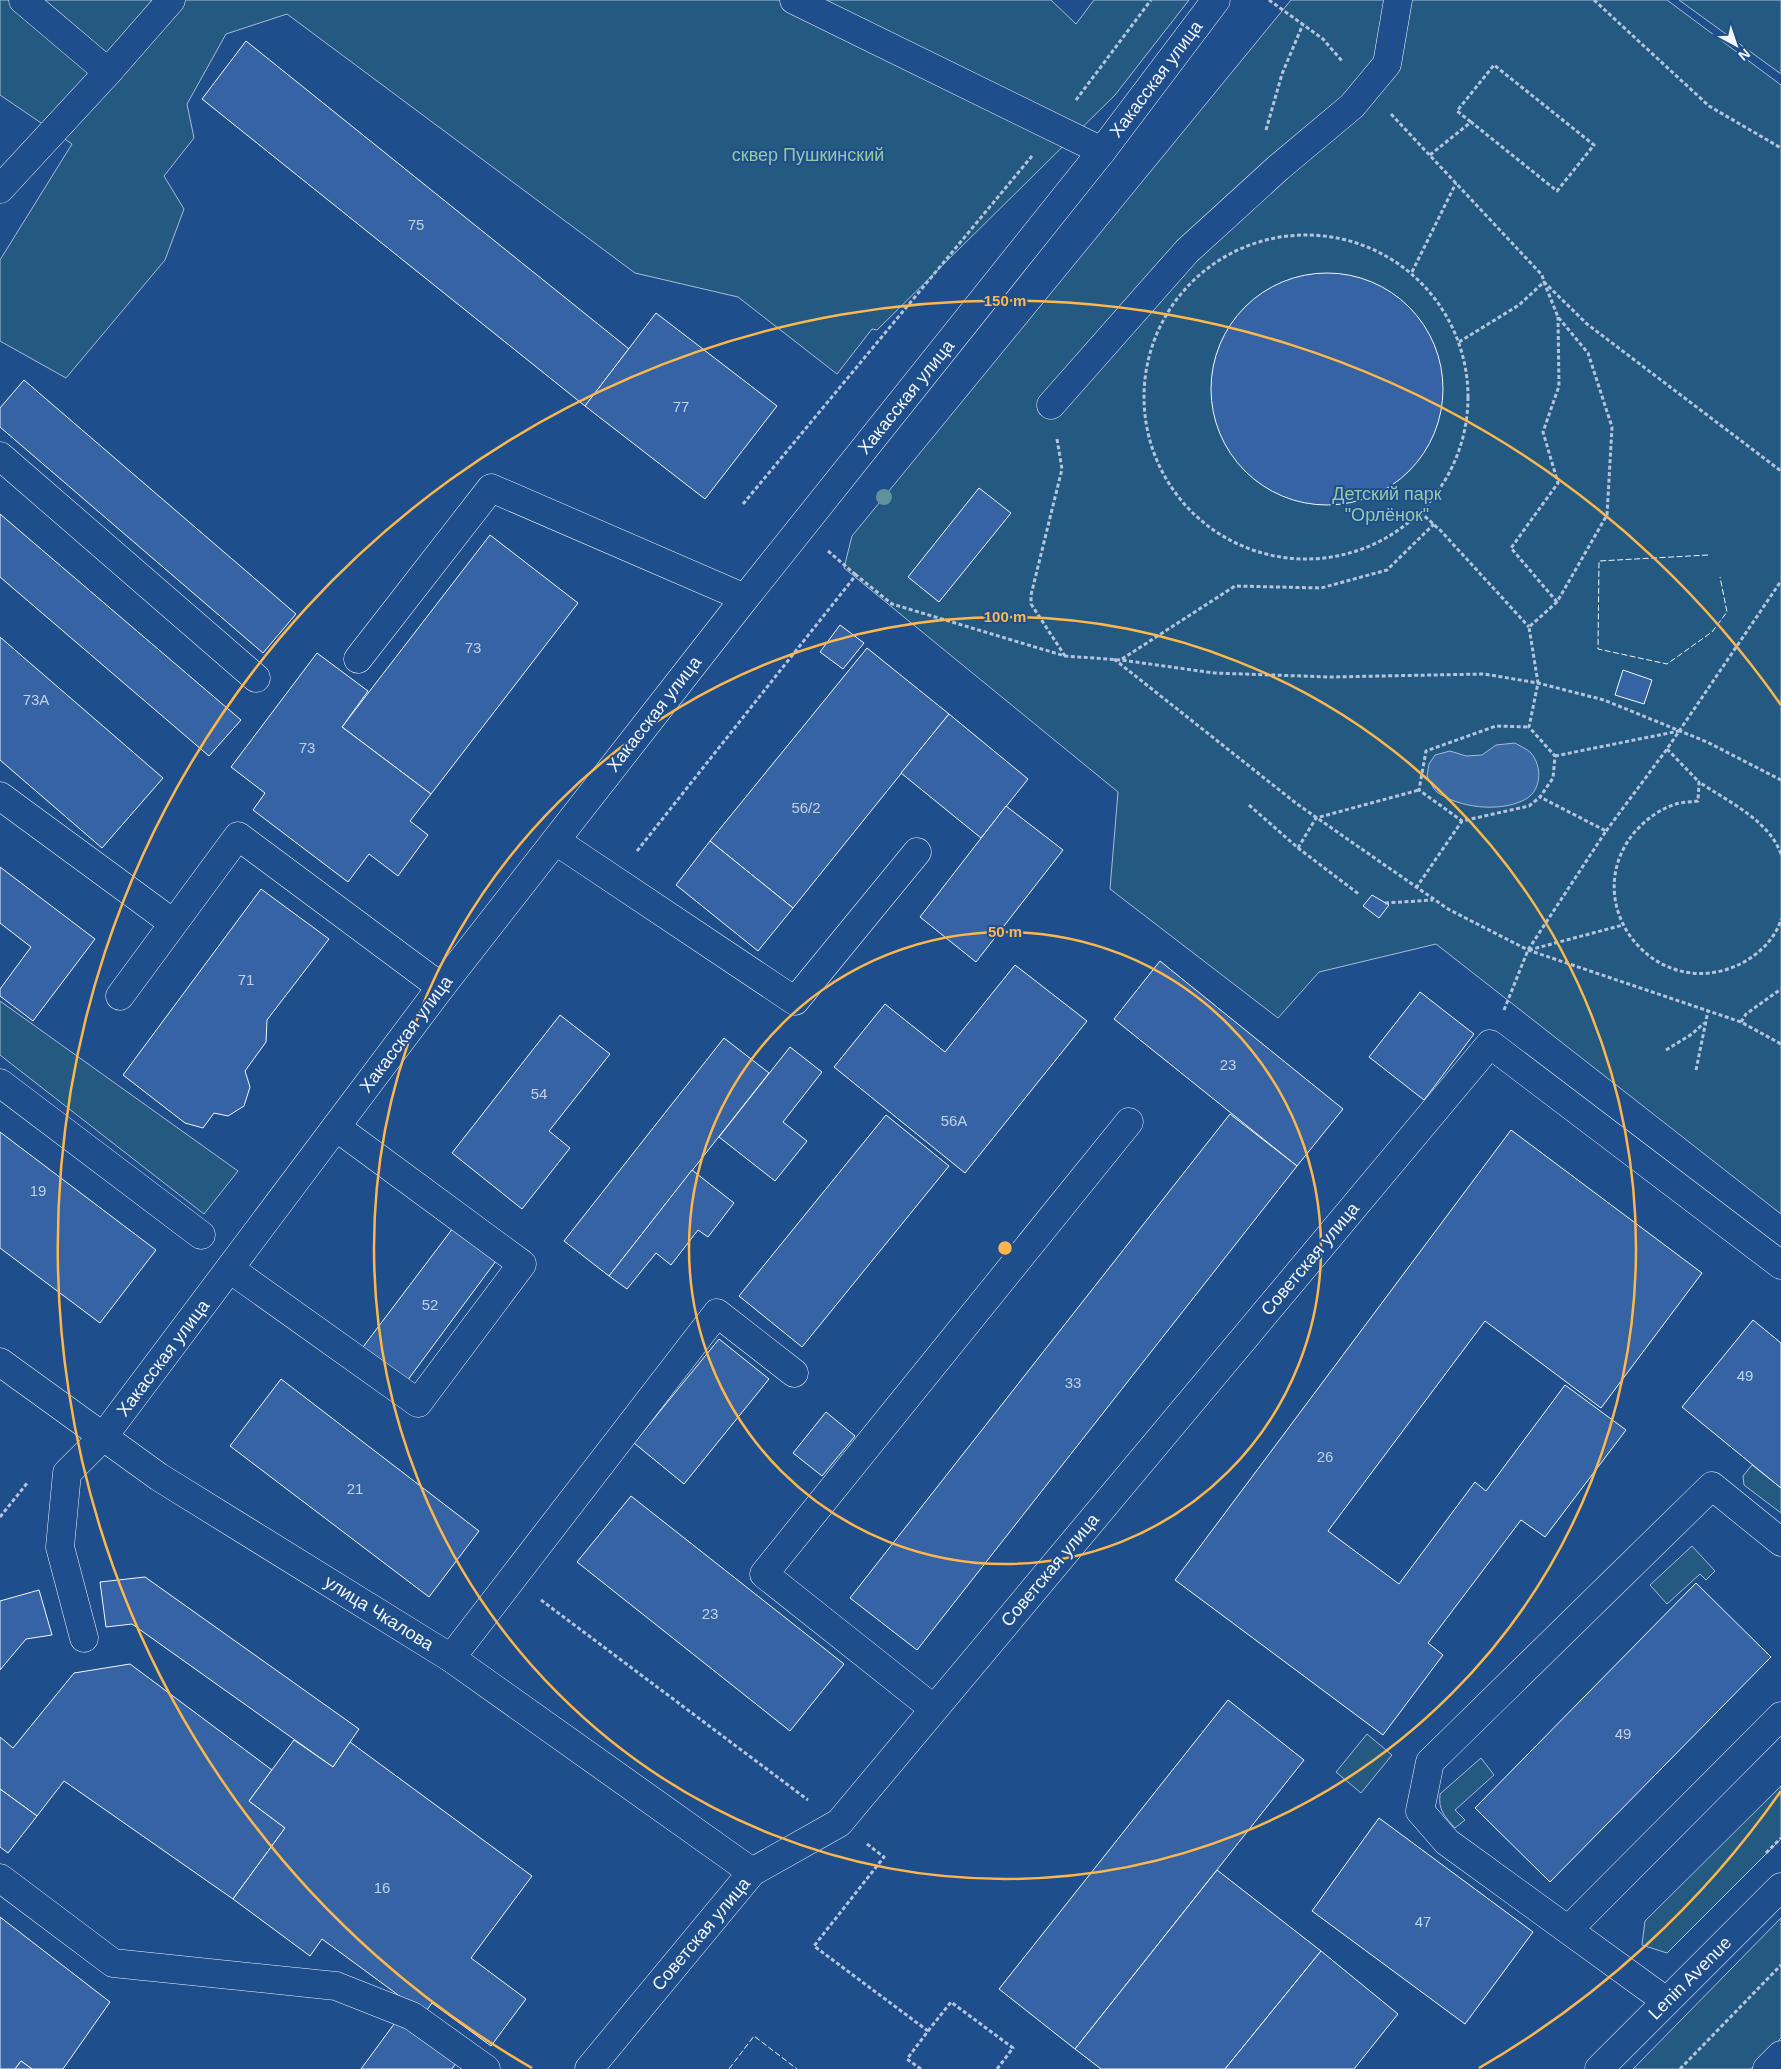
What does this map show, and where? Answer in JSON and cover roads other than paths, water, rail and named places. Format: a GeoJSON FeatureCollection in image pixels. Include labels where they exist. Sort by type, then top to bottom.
{"type":"FeatureCollection","features":[{"type":"Feature","properties":{"kind":"street"},"geometry":{"type":"LineString","coordinates":[[23,0],[108,72]]}},
{"type":"Feature","properties":{"kind":"street"},"geometry":{"type":"LineString","coordinates":[[0,189],[108,72],[171,0]]}},
{"type":"Feature","properties":{"kind":"street"},"geometry":{"type":"LineString","coordinates":[[794,0],[1102,151]]}},
{"type":"Feature","properties":{"kind":"street","name":"Хакасская улица"},"geometry":{"type":"LineString","coordinates":[[84,1638],[60,1547],[67,1474],[103,1436],[441,987],[745,598],[1102,151],[1216,0]]}},
{"type":"Feature","properties":{"kind":"street"},"geometry":{"type":"LineString","coordinates":[[1051,404],[1187,251],[1278,168],[1352,106],[1387,64],[1398,0]]}},
{"type":"Feature","properties":{"kind":"street"},"geometry":{"type":"LineString","coordinates":[[0,456],[256,678]]}},
{"type":"Feature","properties":{"kind":"street"},"geometry":{"type":"LineString","coordinates":[[358,659],[491,488],[745,598]]}},
{"type":"Feature","properties":{"kind":"street"},"geometry":{"type":"LineString","coordinates":[[0,796],[173,923]]}},
{"type":"Feature","properties":{"kind":"street"},"geometry":{"type":"LineString","coordinates":[[120,996],[238,836],[441,987]]}},
{"type":"Feature","properties":{"kind":"street"},"geometry":{"type":"LineString","coordinates":[[556,841],[795,1001],[917,852]]}},
{"type":"Feature","properties":{"kind":"street","name":"Советская улица"},"geometry":{"type":"LineString","coordinates":[[589,2069],[752,1872],[839,1823],[1490,1044],[1781,1265]]}},
{"type":"Feature","properties":{"kind":"street"},"geometry":{"type":"LineString","coordinates":[[0,1083],[201,1235]]}},
{"type":"Feature","properties":{"kind":"street"},"geometry":{"type":"LineString","coordinates":[[934,1709],[764,1574],[1129,1122]]}},
{"type":"Feature","properties":{"kind":"street"},"geometry":{"type":"LineString","coordinates":[[230,1269],[418,1403],[522,1264],[336,1127]]}},
{"type":"Feature","properties":{"kind":"street"},"geometry":{"type":"LineString","coordinates":[[451,1658],[717,1313],[794,1373]]}},
{"type":"Feature","properties":{"kind":"street","name":"улица Чкалова"},"geometry":{"type":"LineString","coordinates":[[0,1362],[159,1477],[451,1658],[752,1872]]}},
{"type":"Feature","properties":{"kind":"street"},"geometry":{"type":"LineString","coordinates":[[1666,2000],[1447,1842],[1420,1811],[1430,1762],[1712,1486],[1781,1542]]}},
{"type":"Feature","properties":{"kind":"street"},"geometry":{"type":"LineString","coordinates":[[1569,1929],[1781,1716]]}},
{"type":"Feature","properties":{"kind":"street"},"geometry":{"type":"LineString","coordinates":[[0,1878],[113,1963],[336,1986],[412,2016],[486,2069]]}},
{"type":"Feature","properties":{"kind":"street","name":"Lenin Avenue"},"geometry":{"type":"LineString","coordinates":[[1599,2069],[1781,1887]]}},
{"type":"Feature","properties":{"kind":"street"},"geometry":{"type":"LineString","coordinates":[[1767,2069],[1781,2054]]}},
{"type":"Feature","properties":{"kind":"park label","name":"сквер Пушкинский"},"geometry":{"type":"Point","coordinates":[808,155]}},
{"type":"Feature","properties":{"kind":"park label","name":"Детский парк \"Орлёнок\""},"geometry":{"type":"Point","coordinates":[1387,504]}}]}
